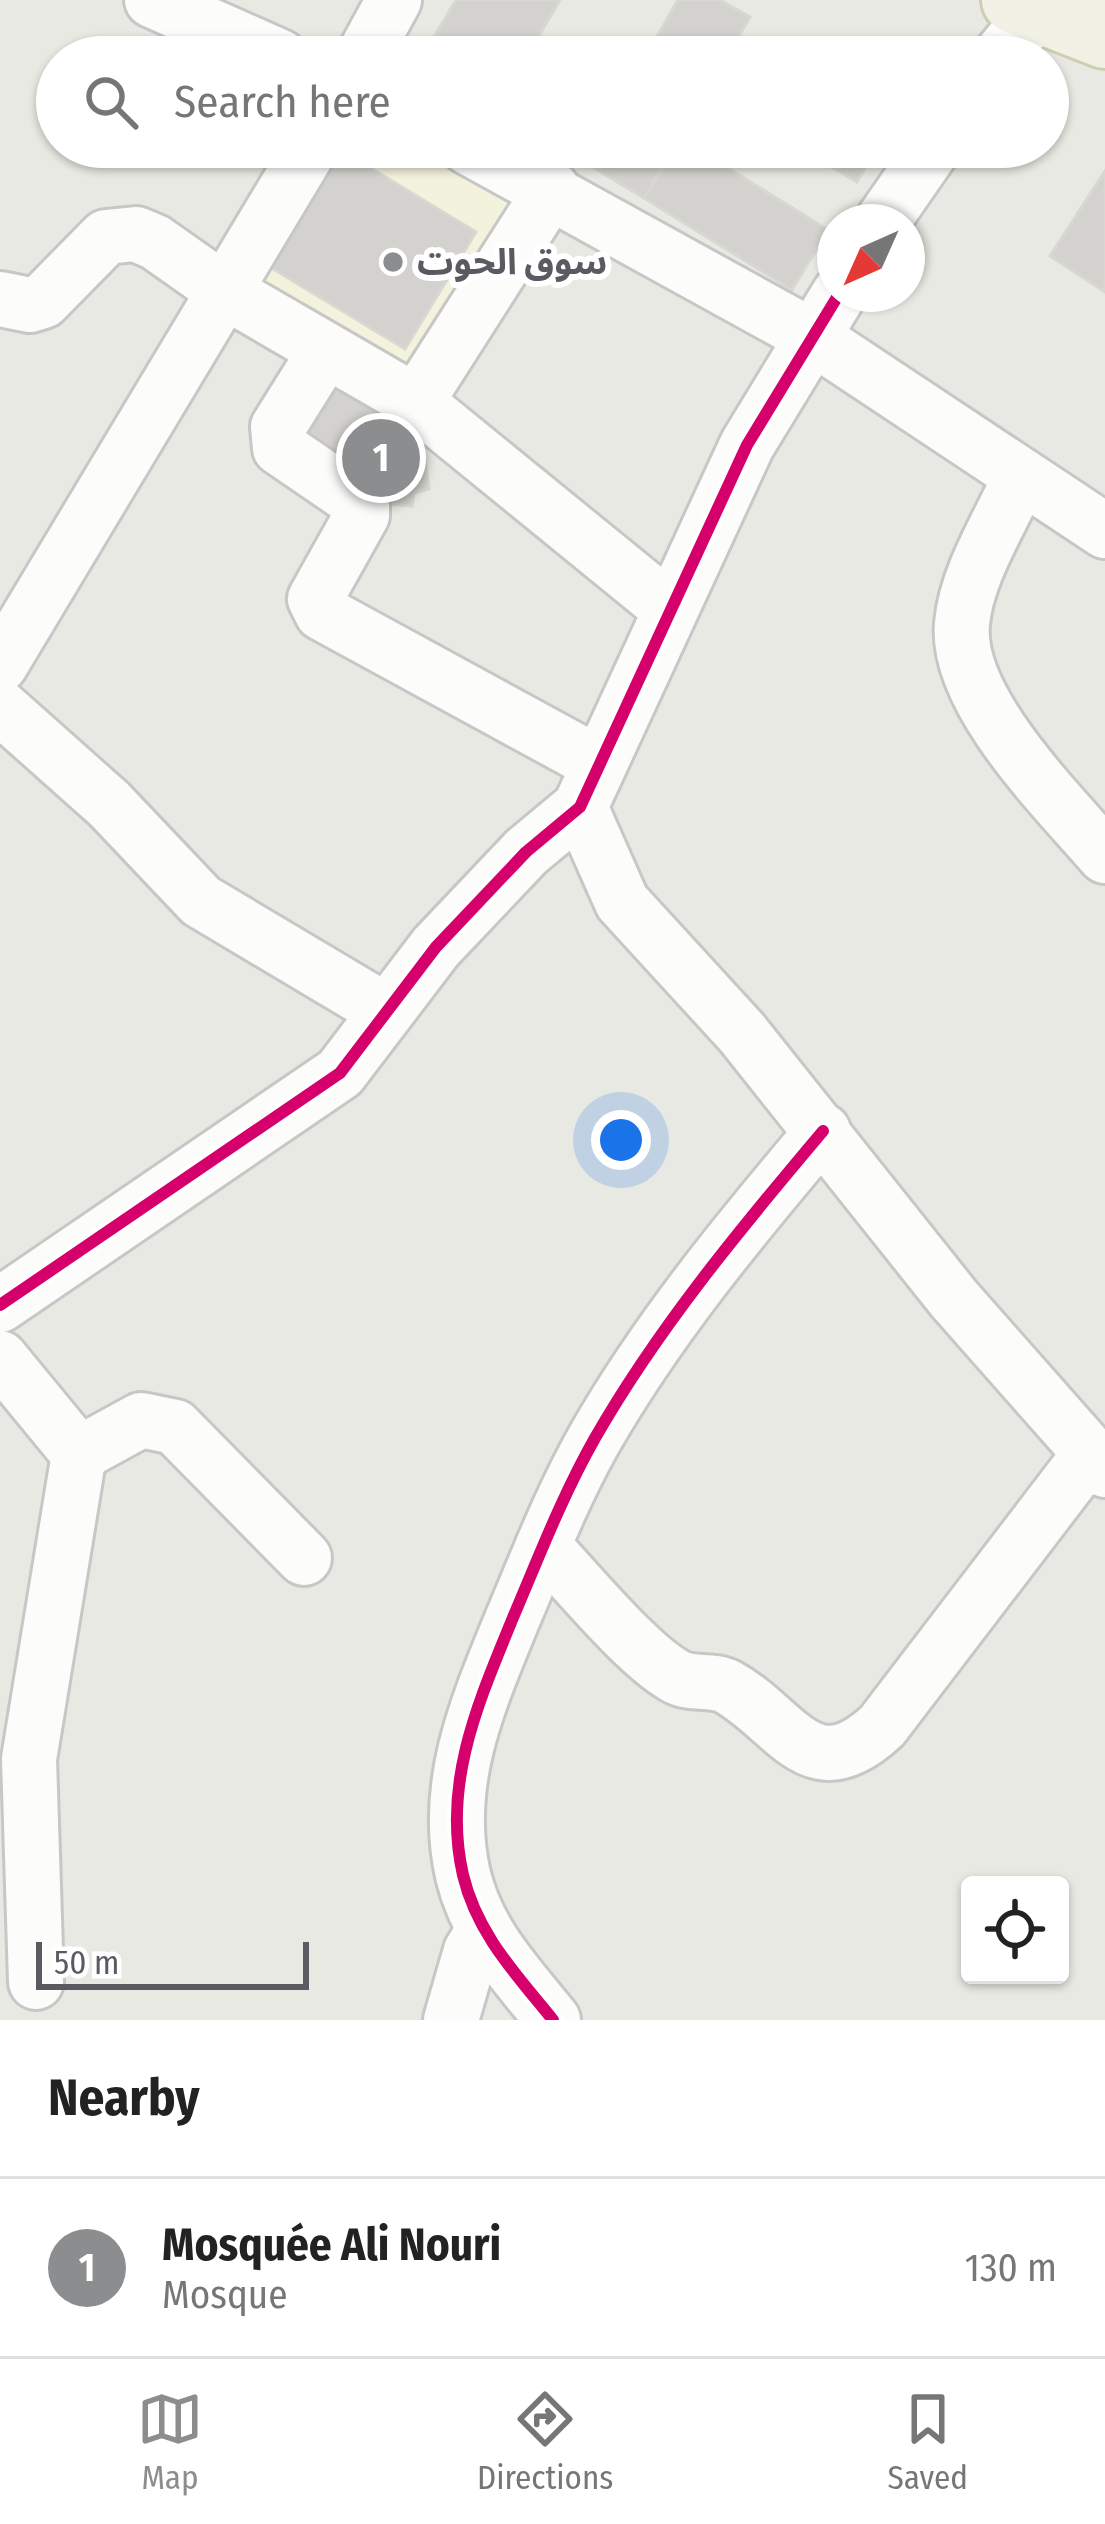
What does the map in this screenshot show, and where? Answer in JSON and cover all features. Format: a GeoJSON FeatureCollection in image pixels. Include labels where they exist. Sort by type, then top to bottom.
{"type":"FeatureCollection","features":[{"type":"Feature","properties":{"kind":"main road"},"geometry":{"type":"LineString","coordinates":[[1018,22],[1105,35]]}},
{"type":"Feature","properties":{"kind":"street"},"geometry":{"type":"LineString","coordinates":[[152,0],[233,36]]}},
{"type":"Feature","properties":{"kind":"street"},"geometry":{"type":"LineString","coordinates":[[374,36],[394,0]]}},
{"type":"Feature","properties":{"kind":"street"},"geometry":{"type":"LineString","coordinates":[[0,665],[96,497],[299,168]]}},
{"type":"Feature","properties":{"kind":"street"},"geometry":{"type":"LineString","coordinates":[[510,168],[825,315],[1020,478],[1098,511]]}},
{"type":"Feature","properties":{"kind":"street"},"geometry":{"type":"LineString","coordinates":[[894,204],[919,168]]}},
{"type":"Feature","properties":{"kind":"street"},"geometry":{"type":"LineString","coordinates":[[416,403],[552,189]]}},
{"type":"Feature","properties":{"kind":"street"},"geometry":{"type":"LineString","coordinates":[[0,299],[30,305],[43,301],[93,248],[120,232],[155,242],[226,292],[416,403],[670,609]]}},
{"type":"Feature","properties":{"kind":"street"},"geometry":{"type":"LineString","coordinates":[[0,1305],[322,1088],[358,1055],[383,1010],[589,785],[747,445],[825,315]]}},
{"type":"Feature","properties":{"kind":"street"},"geometry":{"type":"LineString","coordinates":[[325,352],[278,428],[277,439],[280,448],[362,504],[362,515],[315,599],[322,613],[589,785],[622,902],[823,1131],[955,1298],[1097,1462],[882,1726],[864,1743],[835,1754],[798,1743],[725,1685],[671,1674],[543,1546]]}},
{"type":"Feature","properties":{"kind":"street"},"geometry":{"type":"LineString","coordinates":[[1020,478],[968,593],[961,627],[966,660],[1003,731],[1105,856]]}},
{"type":"Feature","properties":{"kind":"street"},"geometry":{"type":"LineString","coordinates":[[0,707],[109,804],[201,901],[383,1010]]}},
{"type":"Feature","properties":{"kind":"street"},"geometry":{"type":"LineString","coordinates":[[553,2020],[483,1932],[462,1871],[460,1770],[480,1696],[543,1546],[624,1390],[746,1223],[823,1131]]}},
{"type":"Feature","properties":{"kind":"street"},"geometry":{"type":"LineString","coordinates":[[0,1358],[79,1454],[29,1759],[36,1982]]}},
{"type":"Feature","properties":{"kind":"street"},"geometry":{"type":"LineString","coordinates":[[79,1454],[141,1420],[175,1427],[304,1558]]}},
{"type":"Feature","properties":{"kind":"street"},"geometry":{"type":"LineString","coordinates":[[451,2020],[471,1951],[483,1932]]}},
{"type":"Feature","properties":{"kind":"shaded area","name":"سوق الحوت"},"geometry":{"type":"Polygon","coordinates":[[[314,168],[467,168],[556,213],[427,424],[229,310],[314,168]]]}},
{"type":"Feature","properties":{"kind":"building"},"geometry":{"type":"Polygon","coordinates":[[[456,0],[560,0],[539,36],[435,36],[456,0]]]}},
{"type":"Feature","properties":{"kind":"building"},"geometry":{"type":"Polygon","coordinates":[[[678,0],[720,0],[750,17],[739,36],[657,36],[678,0]]]}},
{"type":"Feature","properties":{"kind":"building"},"geometry":{"type":"Polygon","coordinates":[[[323,168],[371,168],[476,232],[405,349],[265,264],[323,168]]]}},
{"type":"Feature","properties":{"kind":"building"},"geometry":{"type":"Polygon","coordinates":[[[594,168],[663,168],[644,198],[594,168]]]}},
{"type":"Feature","properties":{"kind":"building"},"geometry":{"type":"Polygon","coordinates":[[[663,168],[728,168],[817,223],[817,248],[792,290],[644,198],[663,168]]]}},
{"type":"Feature","properties":{"kind":"building"},"geometry":{"type":"Polygon","coordinates":[[[833,168],[865,168],[857,182],[833,168]]]}},
{"type":"Feature","properties":{"kind":"building"},"geometry":{"type":"Polygon","coordinates":[[[1105,171],[1105,292],[1050,256],[1105,171]]]}},
{"type":"Feature","properties":{"kind":"building"},"geometry":{"type":"Polygon","coordinates":[[[330,380],[421,435],[429,489],[414,493],[412,506],[391,504],[374,482],[296,431],[330,380]]]}},
{"type":"Feature","properties":{"kind":"cycle path"},"geometry":{"type":"LineString","coordinates":[[0,1305],[340,1073],[436,947],[526,852],[580,807],[747,445],[828,312]]}},
{"type":"Feature","properties":{"kind":"cycle path"},"geometry":{"type":"LineString","coordinates":[[553,2020],[488,1935],[463,1875],[457,1808],[476,1713],[551,1528],[595,1438],[673,1318],[823,1131]]}},
{"type":"Feature","properties":{"kind":"place","name":"سوق الحوت"},"geometry":{"type":"Point","coordinates":[393,262]}},
{"type":"Feature","properties":{"kind":"place","name":"Mosquée Ali Nouri"},"geometry":{"type":"Point","coordinates":[381,458]}}]}
